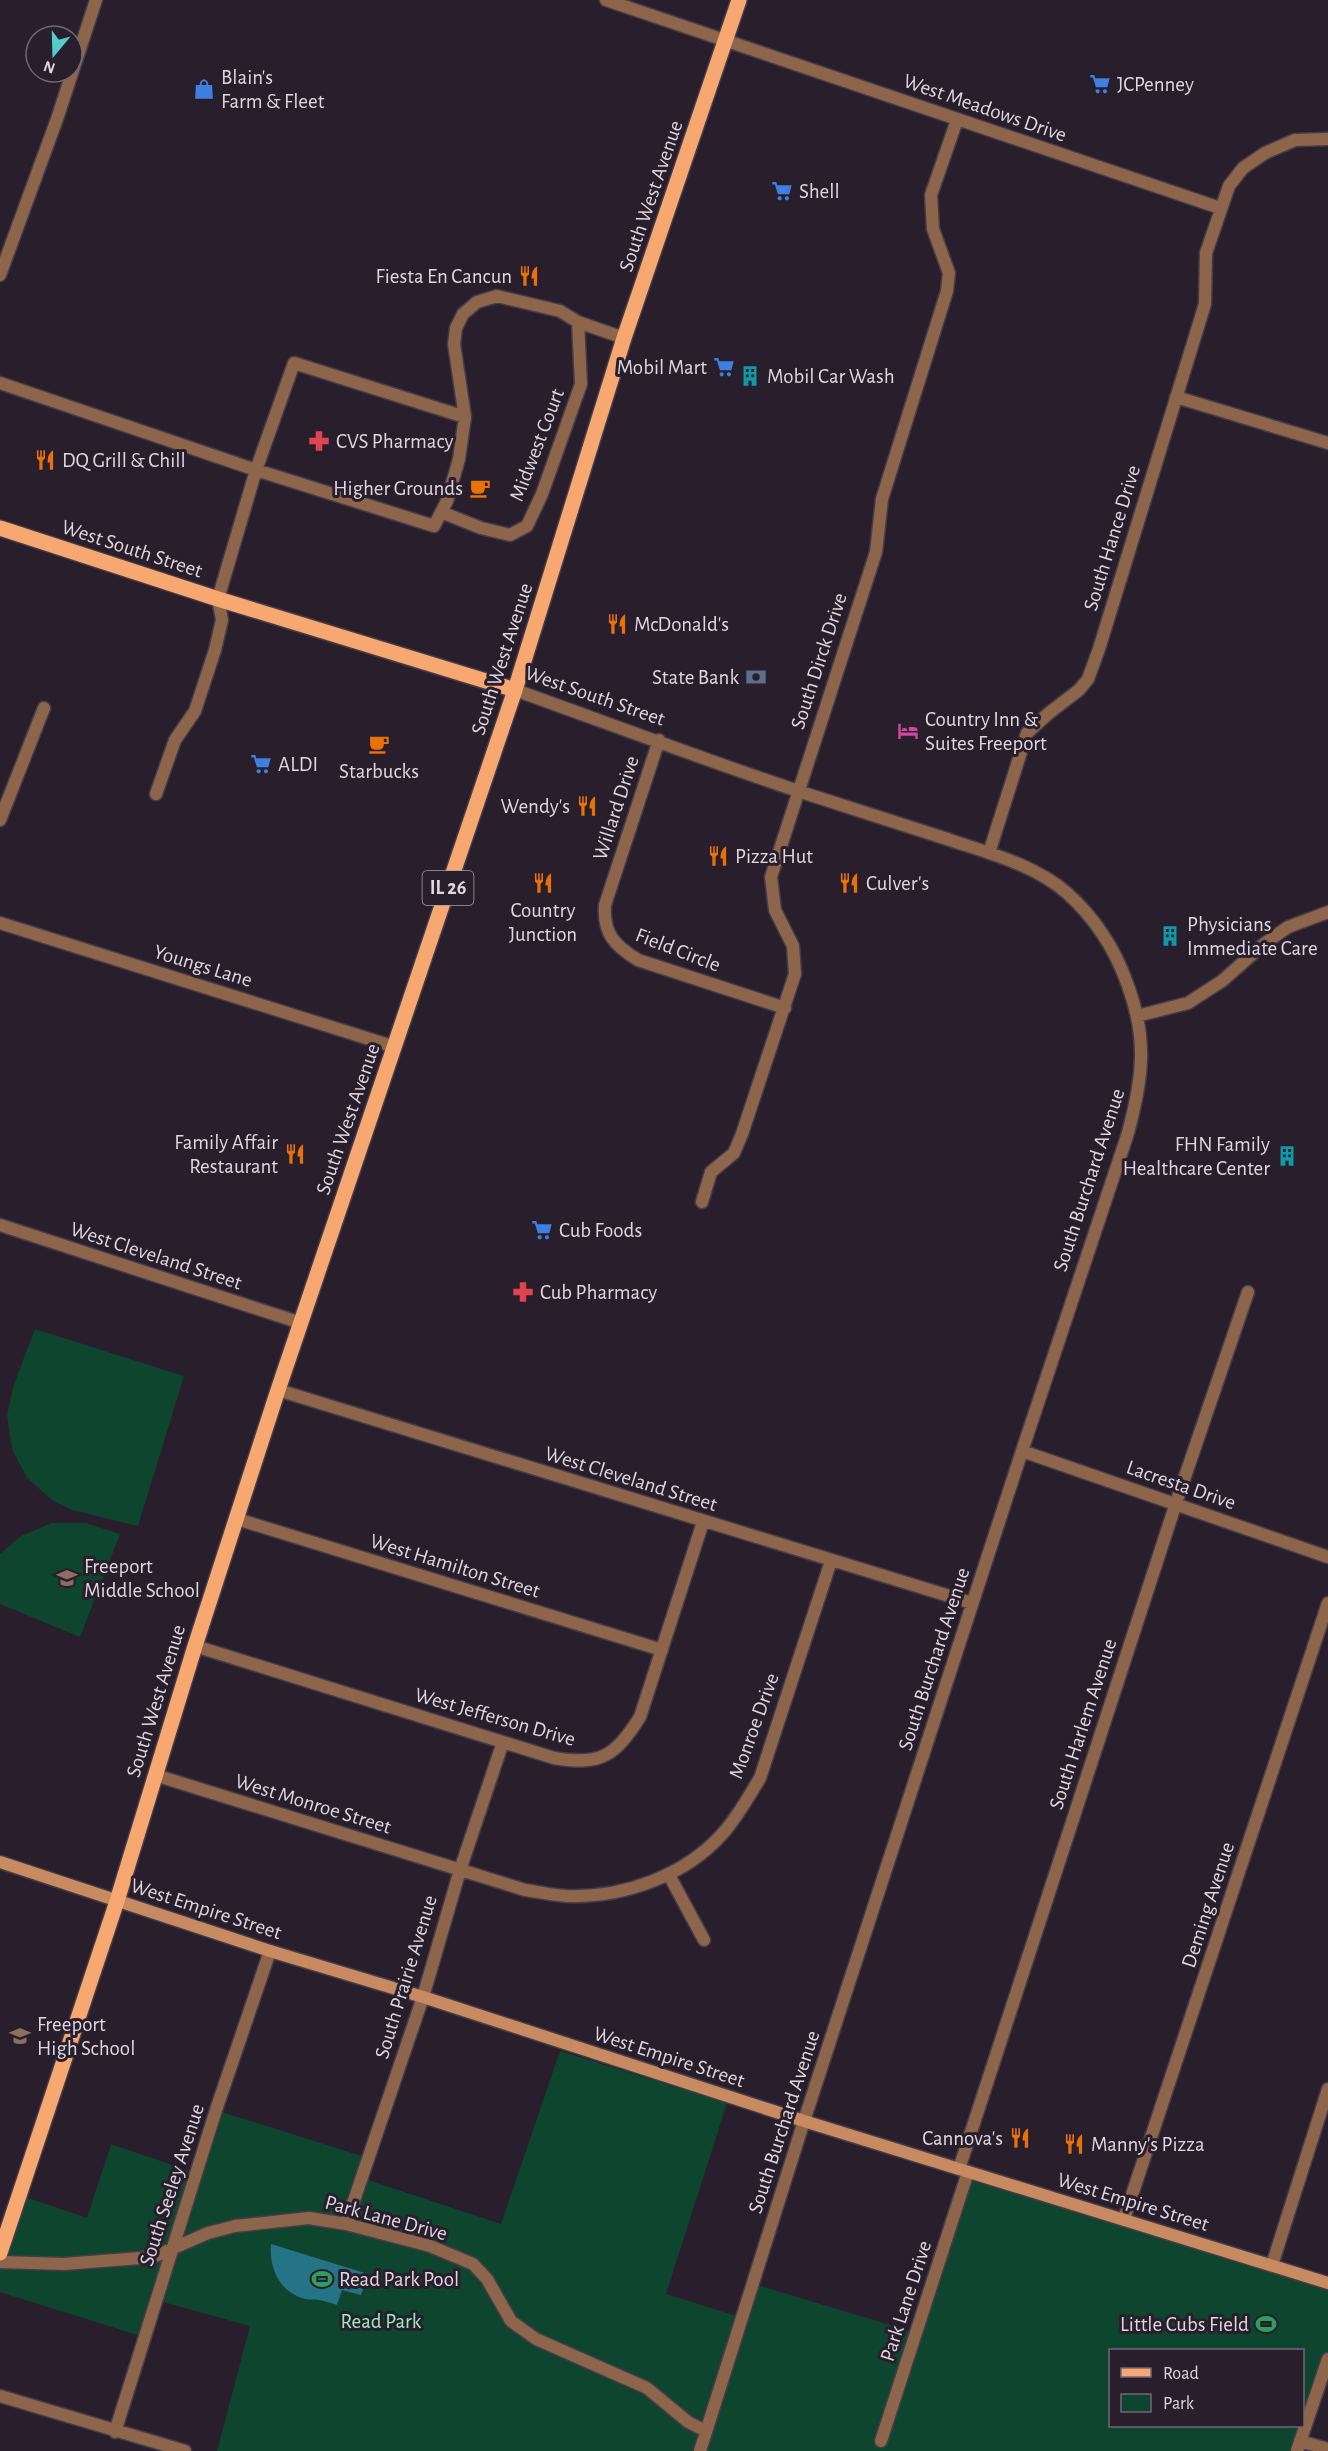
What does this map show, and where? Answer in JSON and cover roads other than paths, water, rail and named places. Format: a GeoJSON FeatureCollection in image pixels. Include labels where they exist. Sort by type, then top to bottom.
{"type":"FeatureCollection","features":[{"type":"Feature","properties":{"kind":"main road","name":"South West Avenue"},"geometry":{"type":"LineString","coordinates":[[0,2253],[117,1901],[195,1646],[278,1390],[515,690],[624,338],[739,0]]}},
{"type":"Feature","properties":{"kind":"main road","name":"West South Street"},"geometry":{"type":"LineString","coordinates":[[0,528],[218,599],[515,690]]}},
{"type":"Feature","properties":{"kind":"main road","name":"West Empire Street"},"geometry":{"type":"LineString","coordinates":[[0,1862],[270,1951],[423,1997],[804,2121],[1328,2283]]}},
{"type":"Feature","properties":{"kind":"street"},"geometry":{"type":"LineString","coordinates":[[0,275],[57,119],[96,0]]}},
{"type":"Feature","properties":{"kind":"street","name":"West Meadows Drive"},"geometry":{"type":"LineString","coordinates":[[606,0],[1220,208]]}},
{"type":"Feature","properties":{"kind":"street","name":"South Dirck Drive"},"geometry":{"type":"LineString","coordinates":[[702,1202],[711,1172],[734,1153],[742,1134],[795,975],[793,946],[775,910],[771,877],[876,552],[882,499],[946,291],[950,273],[933,229],[932,195],[957,120]]}},
{"type":"Feature","properties":{"kind":"street"},"geometry":{"type":"LineString","coordinates":[[1220,208],[1229,186],[1244,168],[1265,153],[1295,140],[1328,139]]}},
{"type":"Feature","properties":{"kind":"street","name":"South Hance Drive"},"geometry":{"type":"LineString","coordinates":[[989,853],[1027,733],[1079,690],[1088,679],[1205,304],[1206,253],[1220,208]]}},
{"type":"Feature","properties":{"kind":"street"},"geometry":{"type":"LineString","coordinates":[[0,383],[256,470],[434,526],[447,501],[459,459],[465,417],[454,344],[456,328],[463,314],[477,302],[497,296],[560,311],[578,322],[624,338]]}},
{"type":"Feature","properties":{"kind":"street","name":"Midwest Court"},"geometry":{"type":"LineString","coordinates":[[441,512],[481,528],[510,535],[527,526],[542,494],[581,384],[578,322]]}},
{"type":"Feature","properties":{"kind":"street"},"geometry":{"type":"LineString","coordinates":[[156,794],[175,740],[195,711],[215,650],[222,620],[218,599],[256,470],[294,363],[465,417]]}},
{"type":"Feature","properties":{"kind":"street"},"geometry":{"type":"LineString","coordinates":[[1176,397],[1328,443]]}},
{"type":"Feature","properties":{"kind":"street","name":"West South Street"},"geometry":{"type":"LineString","coordinates":[[515,690],[798,790],[989,853],[1019,865],[1066,892]]}},
{"type":"Feature","properties":{"kind":"street"},"geometry":{"type":"LineString","coordinates":[[0,820],[44,708]]}},
{"type":"Feature","properties":{"kind":"street","name":"Willard Drive"},"geometry":{"type":"LineString","coordinates":[[610,888],[659,740]]}},
{"type":"Feature","properties":{"kind":"street","name":"Field Circle"},"geometry":{"type":"LineString","coordinates":[[610,888],[604,918],[619,948],[638,960],[785,1008]]}},
{"type":"Feature","properties":{"kind":"street","name":"South Burchard Avenue"},"geometry":{"type":"LineString","coordinates":[[700,2451],[804,2121],[1128,1133],[1138,1096],[1143,1058],[1137,1016],[1118,957],[1096,923],[1066,892]]}},
{"type":"Feature","properties":{"kind":"street"},"geometry":{"type":"LineString","coordinates":[[1137,1016],[1188,1003],[1222,981],[1264,944],[1288,927],[1328,912]]}},
{"type":"Feature","properties":{"kind":"street","name":"Youngs Lane"},"geometry":{"type":"LineString","coordinates":[[0,922],[395,1047]]}},
{"type":"Feature","properties":{"kind":"street","name":"West Cleveland Street"},"geometry":{"type":"LineString","coordinates":[[0,1225],[301,1323]]}},
{"type":"Feature","properties":{"kind":"street","name":"South Harlem Avenue"},"geometry":{"type":"LineString","coordinates":[[964,2171],[1176,1503],[1248,1293]]}},
{"type":"Feature","properties":{"kind":"street","name":"West Cleveland Street"},"geometry":{"type":"LineString","coordinates":[[278,1390],[972,1604]]}},
{"type":"Feature","properties":{"kind":"street","name":"Lacresta Drive"},"geometry":{"type":"LineString","coordinates":[[1022,1451],[1328,1557]]}},
{"type":"Feature","properties":{"kind":"street","name":"West Hamilton Street"},"geometry":{"type":"LineString","coordinates":[[237,1519],[662,1650]]}},
{"type":"Feature","properties":{"kind":"street","name":"West Jefferson Drive"},"geometry":{"type":"LineString","coordinates":[[195,1646],[554,1758],[578,1762],[603,1757],[624,1742],[640,1717],[704,1522]]}},
{"type":"Feature","properties":{"kind":"street","name":"Monroe Drive"},"geometry":{"type":"LineString","coordinates":[[460,1870],[525,1890],[565,1896],[603,1894],[633,1888],[669,1875],[724,1833],[760,1778],[831,1561]]}},
{"type":"Feature","properties":{"kind":"street","name":"Deming Avenue"},"geometry":{"type":"LineString","coordinates":[[1124,2219],[1328,1602]]}},
{"type":"Feature","properties":{"kind":"street","name":"South Prairie Avenue"},"geometry":{"type":"LineString","coordinates":[[346,2224],[423,1997],[460,1870],[503,1742]]}},
{"type":"Feature","properties":{"kind":"street","name":"West Monroe Street"},"geometry":{"type":"LineString","coordinates":[[155,1775],[460,1870]]}},
{"type":"Feature","properties":{"kind":"street"},"geometry":{"type":"LineString","coordinates":[[669,1875],[704,1940]]}},
{"type":"Feature","properties":{"kind":"street","name":"South Seeley Avenue"},"geometry":{"type":"LineString","coordinates":[[115,2432],[171,2249],[270,1951]]}},
{"type":"Feature","properties":{"kind":"street"},"geometry":{"type":"LineString","coordinates":[[1272,2265],[1328,2089]]}},
{"type":"Feature","properties":{"kind":"street","name":"Park Lane Drive"},"geometry":{"type":"LineString","coordinates":[[881,2441],[964,2171]]}},
{"type":"Feature","properties":{"kind":"street","name":"Park Lane Drive"},"geometry":{"type":"LineString","coordinates":[[0,2262],[64,2264],[153,2258],[208,2233],[275,2220],[309,2218],[346,2224],[430,2246],[473,2264],[487,2279],[511,2321],[536,2339],[647,2388],[688,2422],[706,2431]]}},
{"type":"Feature","properties":{"kind":"street"},"geometry":{"type":"LineString","coordinates":[[1328,2359],[1298,2446],[1328,2449]]}},
{"type":"Feature","properties":{"kind":"street"},"geometry":{"type":"LineString","coordinates":[[0,2396],[185,2451]]}},
{"type":"Feature","properties":{"kind":"water","name":"Read Park Pool"},"geometry":{"type":"Polygon","coordinates":[[[271,2244],[368,2274],[361,2295],[342,2290],[337,2305],[296,2296],[282,2285],[274,2270],[271,2244]]]}},
{"type":"Feature","properties":{"kind":"place","name":"JCPenney"},"geometry":{"type":"Point","coordinates":[1100,84]}},
{"type":"Feature","properties":{"kind":"place","name":"Blain's Farm & Fleet"},"geometry":{"type":"Point","coordinates":[204,89]}},
{"type":"Feature","properties":{"kind":"place","name":"Shell"},"geometry":{"type":"Point","coordinates":[782,191]}},
{"type":"Feature","properties":{"kind":"place","name":"Fiesta En Cancun"},"geometry":{"type":"Point","coordinates":[529,276]}},
{"type":"Feature","properties":{"kind":"place","name":"Mobil Mart"},"geometry":{"type":"Point","coordinates":[724,367]}},
{"type":"Feature","properties":{"kind":"place","name":"Mobil Car Wash"},"geometry":{"type":"Point","coordinates":[750,376]}},
{"type":"Feature","properties":{"kind":"place","name":"CVS Pharmacy"},"geometry":{"type":"Point","coordinates":[319,441]}},
{"type":"Feature","properties":{"kind":"place","name":"DQ Grill & Chill"},"geometry":{"type":"Point","coordinates":[45,460]}},
{"type":"Feature","properties":{"kind":"place","name":"Higher Grounds"},"geometry":{"type":"Point","coordinates":[480,488]}},
{"type":"Feature","properties":{"kind":"place","name":"McDonald's"},"geometry":{"type":"Point","coordinates":[617,624]}},
{"type":"Feature","properties":{"kind":"place","name":"State Bank"},"geometry":{"type":"Point","coordinates":[756,677]}},
{"type":"Feature","properties":{"kind":"place","name":"Country Inn & Suites Freeport"},"geometry":{"type":"Point","coordinates":[908,731]}},
{"type":"Feature","properties":{"kind":"place","name":"Starbucks"},"geometry":{"type":"Point","coordinates":[379,744]}},
{"type":"Feature","properties":{"kind":"place","name":"ALDI"},"geometry":{"type":"Point","coordinates":[261,764]}},
{"type":"Feature","properties":{"kind":"place","name":"Wendy's"},"geometry":{"type":"Point","coordinates":[587,806]}},
{"type":"Feature","properties":{"kind":"place","name":"Pizza Hut"},"geometry":{"type":"Point","coordinates":[718,856]}},
{"type":"Feature","properties":{"kind":"place","name":"Country Junction"},"geometry":{"type":"Point","coordinates":[543,883]}},
{"type":"Feature","properties":{"kind":"place","name":"Culver's"},"geometry":{"type":"Point","coordinates":[849,883]}},
{"type":"Feature","properties":{"kind":"place","name":"Physicians Immediate Care"},"geometry":{"type":"Point","coordinates":[1170,936]}},
{"type":"Feature","properties":{"kind":"place","name":"Family Affair Restaurant"},"geometry":{"type":"Point","coordinates":[295,1154]}},
{"type":"Feature","properties":{"kind":"place","name":"FHN Family Healthcare Center"},"geometry":{"type":"Point","coordinates":[1287,1156]}},
{"type":"Feature","properties":{"kind":"place","name":"Cub Foods"},"geometry":{"type":"Point","coordinates":[542,1230]}},
{"type":"Feature","properties":{"kind":"place","name":"Cub Pharmacy"},"geometry":{"type":"Point","coordinates":[523,1292]}},
{"type":"Feature","properties":{"kind":"place","name":"Freeport Middle School"},"geometry":{"type":"Point","coordinates":[67,1578]}},
{"type":"Feature","properties":{"kind":"place","name":"Freeport High School"},"geometry":{"type":"Point","coordinates":[20,2036]}},
{"type":"Feature","properties":{"kind":"place","name":"Cannova's"},"geometry":{"type":"Point","coordinates":[1020,2138]}},
{"type":"Feature","properties":{"kind":"place","name":"Manny's Pizza"},"geometry":{"type":"Point","coordinates":[1074,2144]}},
{"type":"Feature","properties":{"kind":"place","name":"Read Park Pool"},"geometry":{"type":"Point","coordinates":[322,2279]}},
{"type":"Feature","properties":{"kind":"place","name":"Little Cubs Field"},"geometry":{"type":"Point","coordinates":[1266,2324]}},
{"type":"Feature","properties":{"kind":"park label","name":"Read Park"},"geometry":{"type":"Point","coordinates":[381,2321]}}]}
